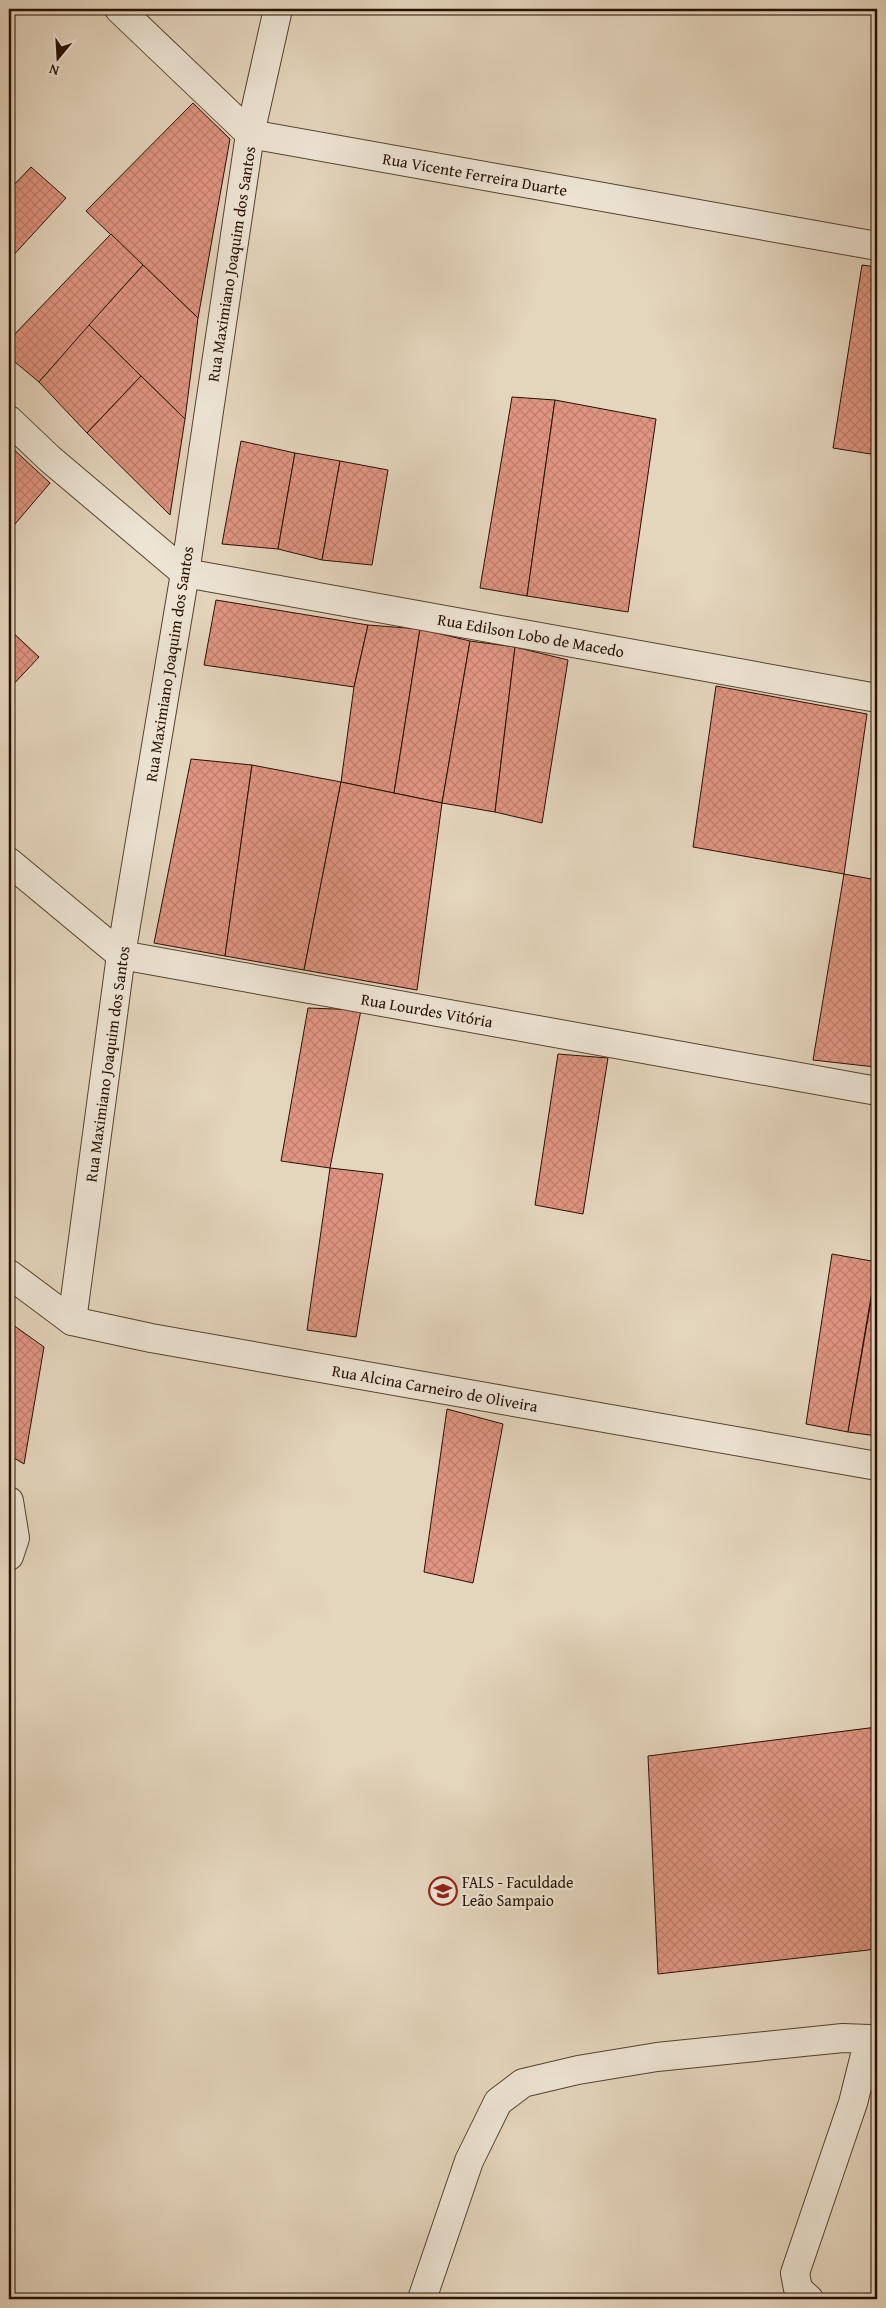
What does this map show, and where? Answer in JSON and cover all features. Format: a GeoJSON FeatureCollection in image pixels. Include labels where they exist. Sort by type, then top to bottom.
{"type":"FeatureCollection","features":[{"type":"Feature","properties":{"kind":"street"},"geometry":{"type":"LineString","coordinates":[[119,9],[250,134]]}},
{"type":"Feature","properties":{"kind":"street","name":"Rua Maximiano Joaquim dos Santos"},"geometry":{"type":"LineString","coordinates":[[72,1321],[121,956],[185,573],[250,134],[278,9]]}},
{"type":"Feature","properties":{"kind":"street","name":"Rua Vicente Ferreira Duarte"},"geometry":{"type":"LineString","coordinates":[[250,134],[877,246]]}},
{"type":"Feature","properties":{"kind":"street"},"geometry":{"type":"LineString","coordinates":[[9,420],[50,459],[185,573]]}},
{"type":"Feature","properties":{"kind":"street","name":"Rua Edilson Lobo de Macedo"},"geometry":{"type":"LineString","coordinates":[[185,573],[877,698]]}},
{"type":"Feature","properties":{"kind":"street","name":"Rua Lourdes Vitória"},"geometry":{"type":"LineString","coordinates":[[9,862],[121,956],[877,1091]]}},
{"type":"Feature","properties":{"kind":"street","name":"Rua Alcina Carneiro de Oliveira"},"geometry":{"type":"LineString","coordinates":[[9,1274],[72,1321],[151,1338],[877,1466]]}},
{"type":"Feature","properties":{"kind":"street"},"geometry":{"type":"LineString","coordinates":[[9,1501],[15,1538],[9,1556]]}},
{"type":"Feature","properties":{"kind":"street"},"geometry":{"type":"LineString","coordinates":[[422,2299],[469,2161],[498,2102],[522,2083],[578,2070],[657,2057],[842,2038],[873,2039],[795,2273],[798,2290],[809,2299]]}},
{"type":"Feature","properties":{"kind":"building"},"geometry":{"type":"Polygon","coordinates":[[[193,103],[230,139],[198,318],[86,211],[193,103]]]}},
{"type":"Feature","properties":{"kind":"building"},"geometry":{"type":"Polygon","coordinates":[[[31,167],[66,198],[9,260],[9,190],[31,167]]]}},
{"type":"Feature","properties":{"kind":"building"},"geometry":{"type":"Polygon","coordinates":[[[111,234],[143,265],[39,382],[9,357],[9,340],[111,234]]]}},
{"type":"Feature","properties":{"kind":"building"},"geometry":{"type":"Polygon","coordinates":[[[143,265],[198,318],[185,419],[89,325],[143,265]]]}},
{"type":"Feature","properties":{"kind":"building"},"geometry":{"type":"Polygon","coordinates":[[[862,265],[877,267],[877,455],[833,448],[862,265]]]}},
{"type":"Feature","properties":{"kind":"building"},"geometry":{"type":"Polygon","coordinates":[[[89,325],[141,376],[87,433],[39,382],[89,325]]]}},
{"type":"Feature","properties":{"kind":"building"},"geometry":{"type":"Polygon","coordinates":[[[141,376],[185,419],[170,515],[87,433],[141,376]]]}},
{"type":"Feature","properties":{"kind":"building"},"geometry":{"type":"Polygon","coordinates":[[[512,397],[555,400],[527,596],[480,588],[512,397]]]}},
{"type":"Feature","properties":{"kind":"building"},"geometry":{"type":"Polygon","coordinates":[[[555,400],[656,419],[628,612],[527,596],[555,400]]]}},
{"type":"Feature","properties":{"kind":"building"},"geometry":{"type":"Polygon","coordinates":[[[241,441],[295,453],[278,549],[222,544],[241,441]]]}},
{"type":"Feature","properties":{"kind":"building"},"geometry":{"type":"Polygon","coordinates":[[[9,445],[50,483],[9,531],[9,445]]]}},
{"type":"Feature","properties":{"kind":"building"},"geometry":{"type":"Polygon","coordinates":[[[295,453],[340,461],[322,560],[278,549],[295,453]]]}},
{"type":"Feature","properties":{"kind":"building"},"geometry":{"type":"Polygon","coordinates":[[[340,461],[388,470],[372,565],[322,560],[340,461]]]}},
{"type":"Feature","properties":{"kind":"building"},"geometry":{"type":"Polygon","coordinates":[[[216,600],[368,625],[354,687],[204,665],[216,600]]]}},
{"type":"Feature","properties":{"kind":"building"},"geometry":{"type":"Polygon","coordinates":[[[368,625],[420,629],[394,793],[341,782],[354,687],[368,625]]]}},
{"type":"Feature","properties":{"kind":"building"},"geometry":{"type":"Polygon","coordinates":[[[9,629],[39,657],[9,689],[9,629]]]}},
{"type":"Feature","properties":{"kind":"building"},"geometry":{"type":"Polygon","coordinates":[[[420,629],[470,641],[442,803],[394,793],[420,629]]]}},
{"type":"Feature","properties":{"kind":"building"},"geometry":{"type":"Polygon","coordinates":[[[470,641],[515,647],[495,812],[442,803],[470,641]]]}},
{"type":"Feature","properties":{"kind":"building"},"geometry":{"type":"Polygon","coordinates":[[[515,647],[568,660],[542,823],[495,812],[515,647]]]}},
{"type":"Feature","properties":{"kind":"building"},"geometry":{"type":"Polygon","coordinates":[[[716,686],[867,714],[844,874],[693,847],[716,686]]]}},
{"type":"Feature","properties":{"kind":"building"},"geometry":{"type":"Polygon","coordinates":[[[191,759],[252,765],[225,956],[154,943],[191,759]]]}},
{"type":"Feature","properties":{"kind":"building"},"geometry":{"type":"Polygon","coordinates":[[[252,765],[341,782],[304,970],[225,956],[252,765]]]}},
{"type":"Feature","properties":{"kind":"building"},"geometry":{"type":"Polygon","coordinates":[[[341,782],[442,803],[417,990],[304,970],[341,782]]]}},
{"type":"Feature","properties":{"kind":"building"},"geometry":{"type":"Polygon","coordinates":[[[844,874],[877,880],[877,1051],[875,1067],[813,1060],[844,874]]]}},
{"type":"Feature","properties":{"kind":"building"},"geometry":{"type":"Polygon","coordinates":[[[308,1008],[361,1010],[330,1168],[281,1161],[308,1008]]]}},
{"type":"Feature","properties":{"kind":"building"},"geometry":{"type":"Polygon","coordinates":[[[558,1054],[608,1058],[583,1214],[535,1205],[558,1054]]]}},
{"type":"Feature","properties":{"kind":"building"},"geometry":{"type":"Polygon","coordinates":[[[330,1168],[383,1174],[356,1337],[307,1330],[330,1168]]]}},
{"type":"Feature","properties":{"kind":"building"},"geometry":{"type":"Polygon","coordinates":[[[832,1254],[877,1262],[848,1432],[806,1424],[832,1254]]]}},
{"type":"Feature","properties":{"kind":"building"},"geometry":{"type":"Polygon","coordinates":[[[877,1267],[877,1436],[848,1432],[877,1267]]]}},
{"type":"Feature","properties":{"kind":"building"},"geometry":{"type":"Polygon","coordinates":[[[9,1322],[44,1347],[24,1464],[9,1455],[9,1322]]]}},
{"type":"Feature","properties":{"kind":"building"},"geometry":{"type":"Polygon","coordinates":[[[447,1409],[503,1424],[473,1583],[424,1572],[447,1409]]]}},
{"type":"Feature","properties":{"kind":"building"},"geometry":{"type":"Polygon","coordinates":[[[877,1727],[877,1949],[658,1974],[648,1756],[877,1727]]]}},
{"type":"Feature","properties":{"kind":"place","name":"FALS - Faculdade Leão Sampaio"},"geometry":{"type":"Point","coordinates":[443,1891]}}]}
